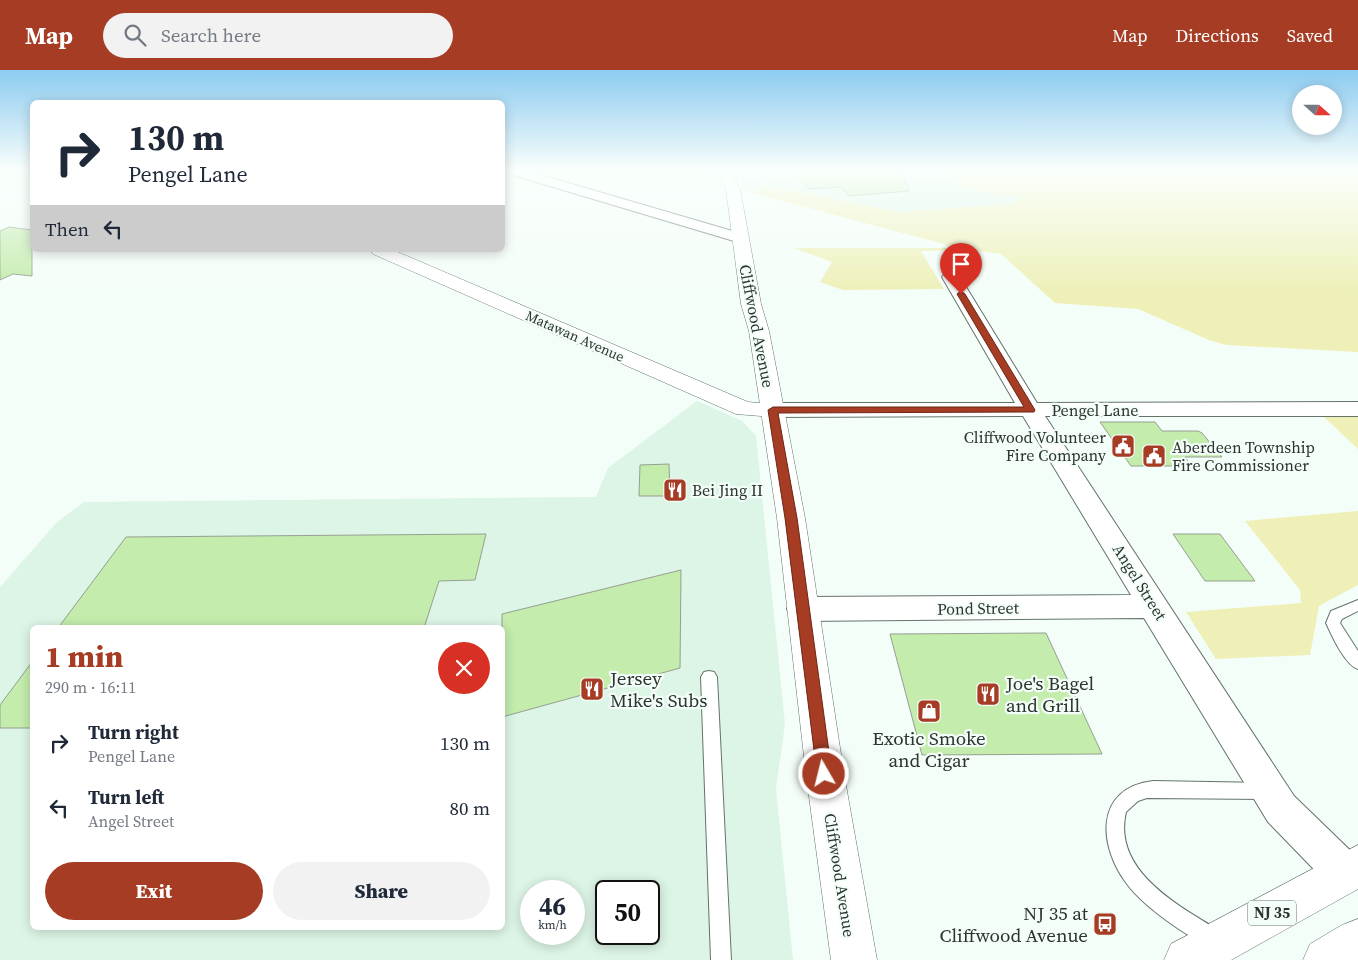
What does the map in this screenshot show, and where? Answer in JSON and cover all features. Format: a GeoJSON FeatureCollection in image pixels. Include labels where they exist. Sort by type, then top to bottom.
{"type":"FeatureCollection","features":[{"type":"Feature","properties":{"kind":"main road","name":"Cliffwood Avenue"},"geometry":{"type":"LineString","coordinates":[[736,212],[791,518],[824,774],[854,960]]}},
{"type":"Feature","properties":{"kind":"main road","name":"Matawan Avenue"},"geometry":{"type":"LineString","coordinates":[[384,252],[744,408],[773,410]]}},
{"type":"Feature","properties":{"kind":"main road","name":"NJ 35"},"geometry":{"type":"LineString","coordinates":[[1203,951],[1352,870]]}},
{"type":"Feature","properties":{"kind":"main road"},"geometry":{"type":"LineString","coordinates":[[1326,960],[1358,941]]}},
{"type":"Feature","properties":{"kind":"street"},"geometry":{"type":"LineString","coordinates":[[651,212],[740,238]]}},
{"type":"Feature","properties":{"kind":"street","name":"Angel Street"},"geometry":{"type":"LineString","coordinates":[[951,277],[1030,410],[1281,809],[1292,821],[1352,870]]}},
{"type":"Feature","properties":{"kind":"street","name":"Pengel Lane"},"geometry":{"type":"LineString","coordinates":[[773,410],[1358,409]]}},
{"type":"Feature","properties":{"kind":"street","name":"Pond Street"},"geometry":{"type":"LineString","coordinates":[[802,609],[1154,606]]}},
{"type":"Feature","properties":{"kind":"lane"},"geometry":{"type":"LineString","coordinates":[[1358,605],[1336,615],[1333,623],[1358,663]]}},
{"type":"Feature","properties":{"kind":"lane"},"geometry":{"type":"LineString","coordinates":[[709,677],[721,960]]}},
{"type":"Feature","properties":{"kind":"lane"},"geometry":{"type":"LineString","coordinates":[[1203,951],[1144,891],[1130,872],[1117,847],[1116,812],[1122,802],[1142,791],[1170,789],[1270,791]]}},
{"type":"Feature","properties":{"kind":"shaded area"},"geometry":{"type":"Polygon","coordinates":[[[697,401],[742,421],[756,436],[785,724],[776,789],[793,960],[0,960],[0,587],[57,522],[84,502],[596,497],[608,468],[697,401]]]}},
{"type":"Feature","properties":{"kind":"green space"},"geometry":{"type":"Polygon","coordinates":[[[822,212],[1358,212],[1358,352],[1226,345],[1209,340],[1138,309],[1055,303],[1001,254],[970,250],[921,251],[944,289],[843,290],[820,282],[832,262],[794,248],[959,248],[822,212]]]}},
{"type":"Feature","properties":{"kind":"green space"},"geometry":{"type":"Polygon","coordinates":[[[1324,417],[1358,417],[1358,449],[1324,417]]]}},
{"type":"Feature","properties":{"kind":"green space"},"geometry":{"type":"Polygon","coordinates":[[[1358,511],[1358,585],[1319,606],[1310,655],[1216,659],[1186,612],[1301,603],[1300,590],[1245,521],[1358,511]]]}},
{"type":"Feature","properties":{"kind":"building"},"geometry":{"type":"Polygon","coordinates":[[[9,227],[30,230],[32,276],[13,274],[0,280],[0,231],[9,227]]]}},
{"type":"Feature","properties":{"kind":"building"},"geometry":{"type":"Polygon","coordinates":[[[1100,422],[1155,422],[1162,431],[1198,431],[1202,433],[1222,457],[1185,457],[1191,466],[1131,466],[1100,422]]]}},
{"type":"Feature","properties":{"kind":"building"},"geometry":{"type":"Polygon","coordinates":[[[669,464],[670,496],[639,496],[640,465],[669,464]]]}},
{"type":"Feature","properties":{"kind":"building"},"geometry":{"type":"Polygon","coordinates":[[[486,534],[475,580],[439,581],[425,625],[60,625],[126,537],[486,534]]]}},
{"type":"Feature","properties":{"kind":"building"},"geometry":{"type":"Polygon","coordinates":[[[1173,534],[1220,534],[1255,581],[1205,581],[1173,534]]]}},
{"type":"Feature","properties":{"kind":"building"},"geometry":{"type":"Polygon","coordinates":[[[681,570],[680,668],[505,716],[505,625],[502,625],[502,614],[681,570]]]}},
{"type":"Feature","properties":{"kind":"building"},"geometry":{"type":"Polygon","coordinates":[[[1046,633],[1102,754],[922,755],[890,634],[1046,633]]]}},
{"type":"Feature","properties":{"kind":"building"},"geometry":{"type":"Polygon","coordinates":[[[30,665],[30,728],[0,728],[0,705],[30,665]]]}},
{"type":"Feature","properties":{"kind":"place","name":"Cliffwood Volunteer Fire Company"},"geometry":{"type":"Point","coordinates":[1123,446]}},
{"type":"Feature","properties":{"kind":"place","name":"Aberdeen Township Fire Commissioner"},"geometry":{"type":"Point","coordinates":[1154,456]}},
{"type":"Feature","properties":{"kind":"place","name":"Bei Jing II"},"geometry":{"type":"Point","coordinates":[675,490]}},
{"type":"Feature","properties":{"kind":"place","name":"Jersey Mike's Subs"},"geometry":{"type":"Point","coordinates":[592,689]}},
{"type":"Feature","properties":{"kind":"place","name":"Joe's Bagel and Grill"},"geometry":{"type":"Point","coordinates":[988,694]}},
{"type":"Feature","properties":{"kind":"place","name":"Exotic Smoke and Cigar"},"geometry":{"type":"Point","coordinates":[929,711]}},
{"type":"Feature","properties":{"kind":"place","name":"NJ 35 at Cliffwood Avenue"},"geometry":{"type":"Point","coordinates":[1105,924]}},
{"type":"Feature","properties":{"kind":"route"},"geometry":{"type":"LineString","coordinates":[[824,774],[791,518],[773,410],[1030,410],[961,294]]}}]}
